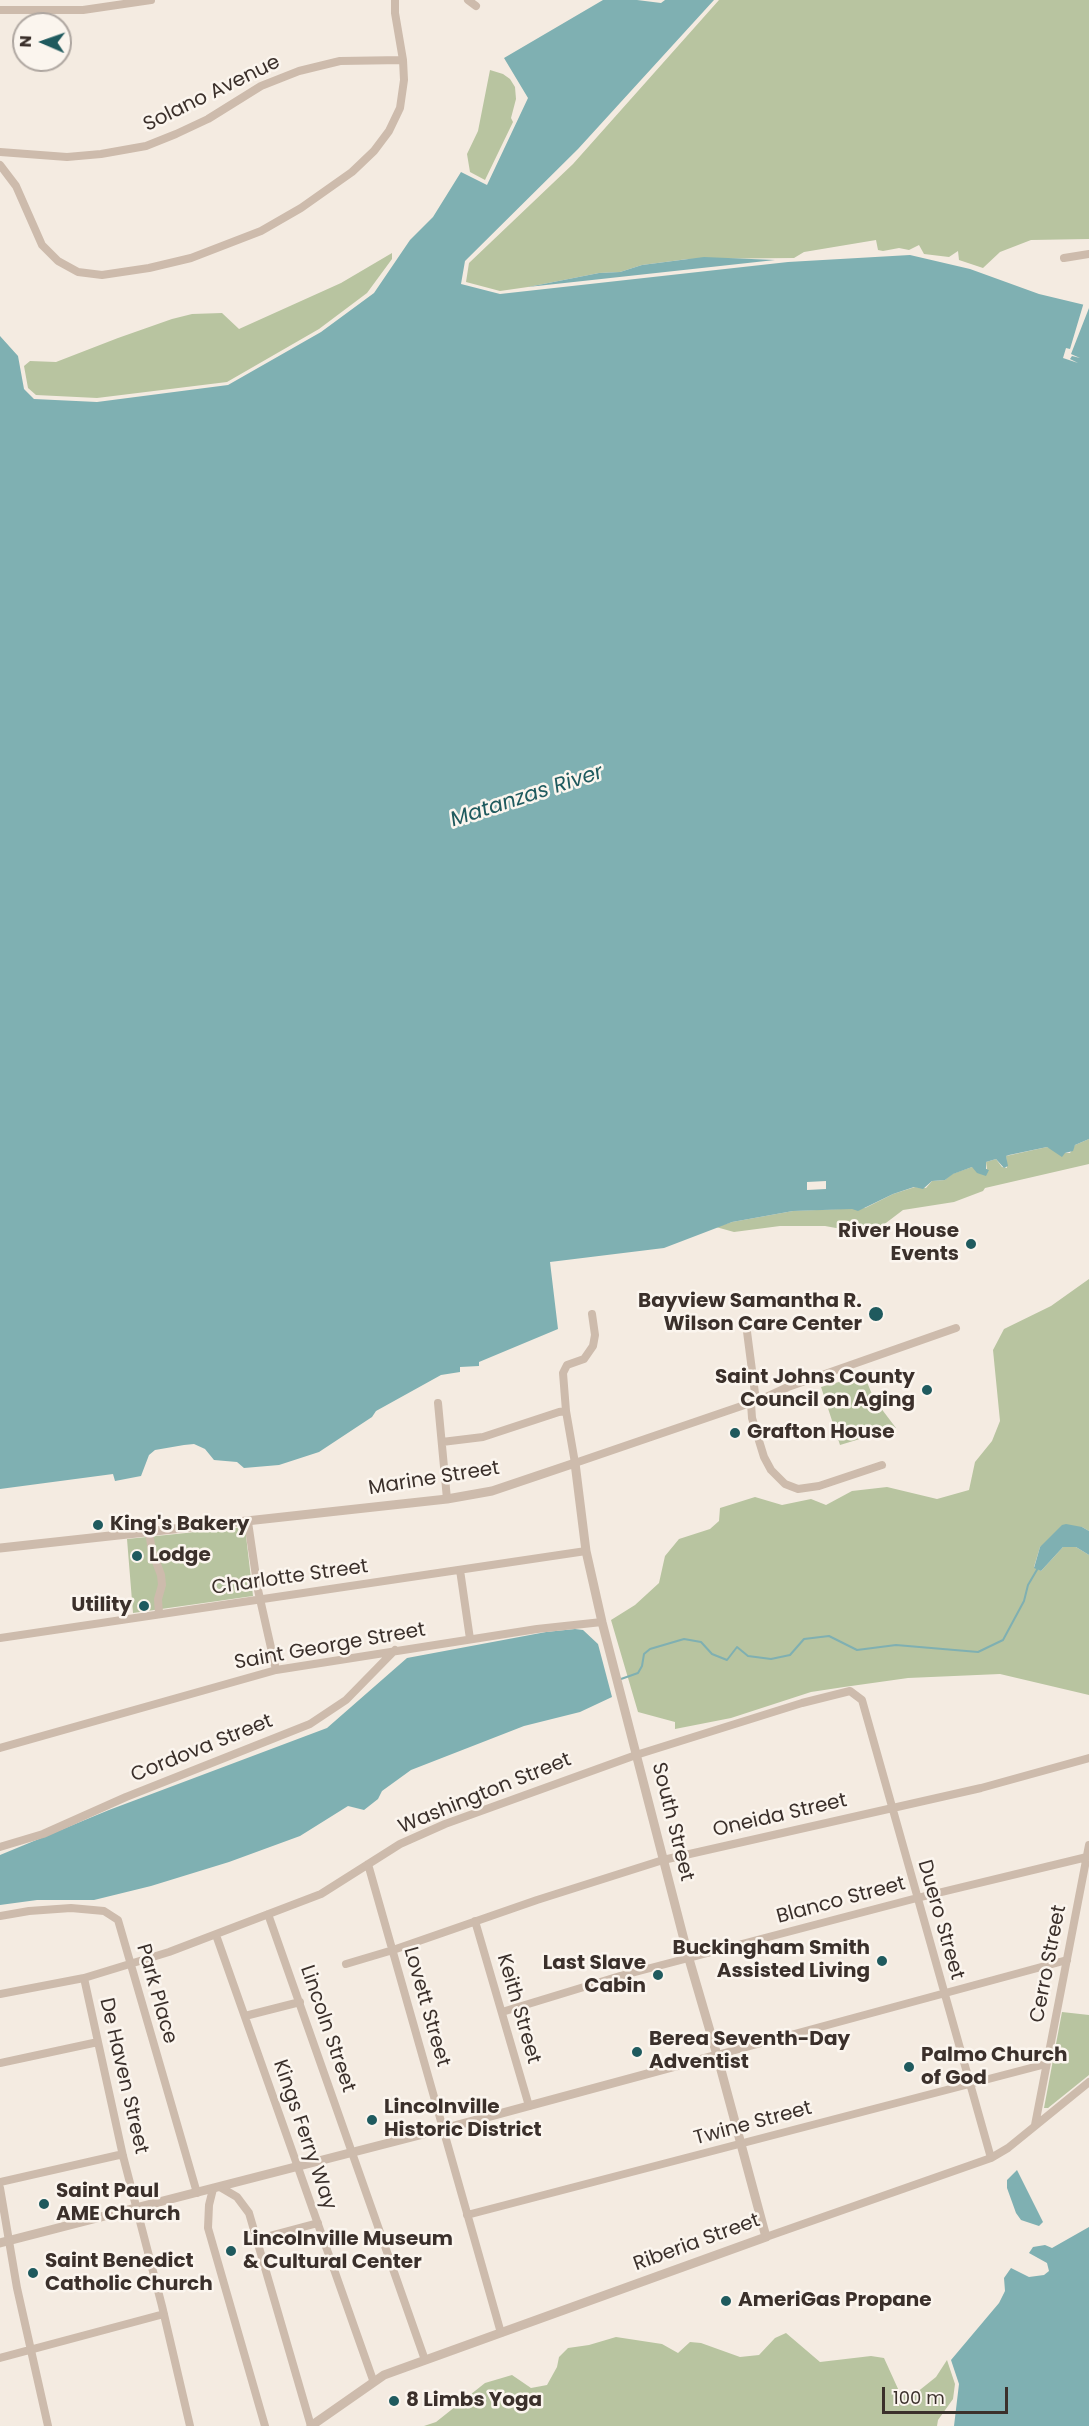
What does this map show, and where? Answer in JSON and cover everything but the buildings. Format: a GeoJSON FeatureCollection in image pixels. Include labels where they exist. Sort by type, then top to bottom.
{"type":"FeatureCollection","features":[{"type":"Feature","properties":{"kind":"street"},"geometry":{"type":"LineString","coordinates":[[0,10],[83,10],[151,0]]}},
{"type":"Feature","properties":{"kind":"street"},"geometry":{"type":"LineString","coordinates":[[0,165],[16,186],[42,245],[58,261],[78,272],[102,275],[141,270],[191,258],[261,231],[288,217],[363,163],[382,142],[396,119],[403,95],[403,60],[396,23],[395,0]]}},
{"type":"Feature","properties":{"kind":"street"},"geometry":{"type":"LineString","coordinates":[[468,0],[476,6]]}},
{"type":"Feature","properties":{"kind":"street","name":"Solano Avenue"},"geometry":{"type":"LineString","coordinates":[[0,152],[67,157],[146,146],[176,135],[208,119],[261,86],[299,71],[340,62],[403,60]]}},
{"type":"Feature","properties":{"kind":"street"},"geometry":{"type":"LineString","coordinates":[[1064,258],[1089,254]]}},
{"type":"Feature","properties":{"kind":"street","name":"South Street"},"geometry":{"type":"LineString","coordinates":[[592,1314],[595,1335],[593,1346],[584,1359],[564,1368],[562,1380],[586,1551],[663,1860],[766,2237]]}},
{"type":"Feature","properties":{"kind":"street"},"geometry":{"type":"LineString","coordinates":[[746,1324],[754,1402],[752,1418],[764,1457],[771,1470],[785,1484],[798,1489],[819,1485],[882,1465]]}},
{"type":"Feature","properties":{"kind":"street","name":"Marine Street"},"geometry":{"type":"LineString","coordinates":[[0,1548],[447,1499],[492,1491],[754,1402],[788,1387],[956,1328]]}},
{"type":"Feature","properties":{"kind":"street"},"geometry":{"type":"LineString","coordinates":[[438,1403],[447,1499]]}},
{"type":"Feature","properties":{"kind":"street"},"geometry":{"type":"LineString","coordinates":[[442,1442],[483,1437],[559,1412],[566,1412]]}},
{"type":"Feature","properties":{"kind":"street"},"geometry":{"type":"LineString","coordinates":[[248,1522],[258,1590],[276,1670]]}},
{"type":"Feature","properties":{"kind":"street"},"geometry":{"type":"LineString","coordinates":[[149,1532],[152,1551],[161,1575],[159,1614]]}},
{"type":"Feature","properties":{"kind":"street","name":"Charlotte Street"},"geometry":{"type":"LineString","coordinates":[[0,1638],[586,1551]]}},
{"type":"Feature","properties":{"kind":"street"},"geometry":{"type":"LineString","coordinates":[[460,1570],[470,1640]]}},
{"type":"Feature","properties":{"kind":"street","name":"Saint George Street"},"geometry":{"type":"LineString","coordinates":[[0,1748],[276,1670],[537,1629],[602,1622]]}},
{"type":"Feature","properties":{"kind":"street","name":"Cordova Street"},"geometry":{"type":"LineString","coordinates":[[0,1847],[43,1834],[126,1797],[310,1724],[346,1700],[378,1670],[395,1650]]}},
{"type":"Feature","properties":{"kind":"street","name":"Washington Street"},"geometry":{"type":"LineString","coordinates":[[0,1994],[84,1978],[216,1935],[321,1894],[400,1844],[445,1824],[636,1755],[834,1694],[845,1691],[855,1692]]}},
{"type":"Feature","properties":{"kind":"street","name":"Duero Street"},"geometry":{"type":"LineString","coordinates":[[855,1692],[862,1700],[890,1807],[991,2158]]}},
{"type":"Feature","properties":{"kind":"street","name":"Oneida Street"},"geometry":{"type":"LineString","coordinates":[[346,1964],[663,1860],[981,1788],[1089,1758]]}},
{"type":"Feature","properties":{"kind":"street","name":"Cerro Street"},"geometry":{"type":"LineString","coordinates":[[1035,2125],[1089,1845]]}},
{"type":"Feature","properties":{"kind":"street","name":"Blanco Street"},"geometry":{"type":"LineString","coordinates":[[502,2012],[620,1976],[917,1898],[1087,1857]]}},
{"type":"Feature","properties":{"kind":"street","name":"Lovett Street"},"geometry":{"type":"LineString","coordinates":[[368,1864],[501,2333]]}},
{"type":"Feature","properties":{"kind":"street","name":"Park Place"},"geometry":{"type":"LineString","coordinates":[[0,1916],[50,1909],[104,1911],[117,1920],[197,2193]]}},
{"type":"Feature","properties":{"kind":"street","name":"Lincoln Street"},"geometry":{"type":"LineString","coordinates":[[268,1914],[425,2360]]}},
{"type":"Feature","properties":{"kind":"street","name":"Keith Street"},"geometry":{"type":"LineString","coordinates":[[475,1921],[528,2106]]}},
{"type":"Feature","properties":{"kind":"street","name":"Kings Ferry Way"},"geometry":{"type":"LineString","coordinates":[[216,1935],[373,2380]]}},
{"type":"Feature","properties":{"kind":"street"},"geometry":{"type":"LineString","coordinates":[[4,2242],[443,2129],[1067,1960]]}},
{"type":"Feature","properties":{"kind":"street","name":"De Haven Street"},"geometry":{"type":"LineString","coordinates":[[84,1978],[123,2156],[190,2426]]}},
{"type":"Feature","properties":{"kind":"street"},"geometry":{"type":"LineString","coordinates":[[245,2016],[300,2002]]}},
{"type":"Feature","properties":{"kind":"street"},"geometry":{"type":"LineString","coordinates":[[0,2063],[98,2042]]}},
{"type":"Feature","properties":{"kind":"street","name":"Twine Street"},"geometry":{"type":"LineString","coordinates":[[468,2215],[1046,2064]]}},
{"type":"Feature","properties":{"kind":"street","name":"Riberia Street"},"geometry":{"type":"LineString","coordinates":[[311,2426],[373,2380],[991,2158],[1008,2148],[1089,2082]]}},
{"type":"Feature","properties":{"kind":"street"},"geometry":{"type":"LineString","coordinates":[[0,2182],[119,2155],[123,2156]]}},
{"type":"Feature","properties":{"kind":"street"},"geometry":{"type":"LineString","coordinates":[[0,2188],[4,2242],[48,2426]]}},
{"type":"Feature","properties":{"kind":"street"},"geometry":{"type":"LineString","coordinates":[[217,2188],[237,2197],[244,2204],[258,2239],[311,2426]]}},
{"type":"Feature","properties":{"kind":"street"},"geometry":{"type":"LineString","coordinates":[[217,2188],[209,2205],[208,2228],[265,2426]]}},
{"type":"Feature","properties":{"kind":"street"},"geometry":{"type":"LineString","coordinates":[[258,2239],[318,2223]]}},
{"type":"Feature","properties":{"kind":"street"},"geometry":{"type":"LineString","coordinates":[[0,2358],[164,2314]]}},
{"type":"Feature","properties":{"kind":"green space"},"geometry":{"type":"Polygon","coordinates":[[[719,0],[1089,0],[1089,239],[1031,240],[1000,252],[983,268],[959,260],[958,251],[949,257],[924,254],[919,245],[909,250],[899,248],[883,251],[878,250],[876,240],[804,252],[794,258],[688,259],[642,265],[620,272],[599,273],[500,291],[466,282],[469,263],[573,164],[719,0]]]}},
{"type":"Feature","properties":{"kind":"green space"},"geometry":{"type":"Polygon","coordinates":[[[490,70],[510,79],[515,87],[516,99],[511,118],[513,122],[485,180],[470,172],[467,154],[478,131],[490,70]]]}},
{"type":"Feature","properties":{"kind":"green space"},"geometry":{"type":"Polygon","coordinates":[[[392,253],[392,259],[367,293],[319,329],[227,382],[97,398],[36,395],[28,388],[24,366],[30,361],[56,362],[118,338],[192,314],[222,313],[239,329],[341,283],[392,253]]]}},
{"type":"Feature","properties":{"kind":"green space"},"geometry":{"type":"Polygon","coordinates":[[[1089,1139],[1089,1164],[985,1188],[983,1191],[954,1202],[903,1210],[878,1229],[858,1232],[825,1226],[780,1226],[734,1232],[716,1227],[793,1211],[865,1208],[893,1194],[915,1187],[926,1188],[932,1181],[945,1180],[952,1174],[972,1167],[987,1169],[986,1162],[996,1159],[1002,1167],[1007,1168],[1006,1156],[1047,1147],[1070,1153],[1075,1145],[1089,1139]]]}},
{"type":"Feature","properties":{"kind":"green space"},"geometry":{"type":"Polygon","coordinates":[[[1089,1279],[1089,1531],[1082,1527],[1040,1547],[1034,1567],[1041,1571],[1063,1547],[1076,1547],[1089,1555],[1089,1695],[1000,1674],[908,1678],[811,1692],[731,1718],[675,1729],[675,1722],[638,1712],[611,1620],[635,1605],[659,1583],[665,1556],[679,1539],[710,1529],[719,1521],[720,1508],[755,1497],[782,1505],[811,1499],[826,1505],[852,1491],[887,1487],[937,1499],[969,1490],[975,1462],[992,1441],[1000,1421],[993,1350],[1004,1329],[1051,1306],[1089,1279]]]}},
{"type":"Feature","properties":{"kind":"green space"},"geometry":{"type":"Polygon","coordinates":[[[864,1375],[874,1399],[896,1428],[840,1445],[821,1387],[864,1375]]]}},
{"type":"Feature","properties":{"kind":"green space"},"geometry":{"type":"Polygon","coordinates":[[[245,1527],[253,1596],[133,1613],[127,1539],[245,1527]]]}},
{"type":"Feature","properties":{"kind":"green space"},"geometry":{"type":"Polygon","coordinates":[[[1062,2012],[1089,2015],[1089,2075],[1048,2108],[1044,2108],[1062,2012]]]}},
{"type":"Feature","properties":{"kind":"green space"},"geometry":{"type":"Polygon","coordinates":[[[786,2333],[820,2362],[871,2356],[884,2358],[899,2391],[916,2393],[936,2377],[947,2360],[955,2384],[953,2399],[938,2420],[937,2426],[424,2426],[436,2422],[485,2383],[512,2375],[531,2388],[547,2385],[557,2367],[559,2357],[568,2348],[616,2337],[662,2344],[678,2353],[690,2342],[701,2343],[740,2357],[759,2355],[775,2338],[786,2333]]]}},
{"type":"Feature","properties":{"kind":"water","name":"Matanzas River"},"geometry":{"type":"Polygon","coordinates":[[[603,0],[661,3],[665,0],[714,0],[578,149],[465,261],[461,284],[500,294],[788,262],[910,255],[970,269],[1039,294],[1089,306],[1089,1139],[1075,1145],[1073,1151],[1065,1153],[1062,1157],[1047,1147],[1009,1155],[1006,1156],[1008,1166],[1004,1168],[996,1159],[986,1162],[986,1169],[989,1170],[986,1176],[977,1173],[972,1167],[953,1174],[945,1180],[932,1181],[923,1189],[914,1187],[893,1194],[858,1211],[852,1209],[793,1211],[732,1222],[664,1248],[550,1262],[558,1329],[479,1362],[479,1366],[460,1367],[460,1372],[441,1375],[376,1411],[372,1417],[319,1452],[279,1465],[244,1468],[237,1462],[214,1460],[205,1449],[194,1444],[155,1450],[149,1455],[141,1476],[115,1481],[113,1474],[0,1489],[0,336],[18,356],[24,389],[34,399],[97,402],[228,385],[321,332],[374,293],[410,240],[433,217],[461,172],[487,185],[528,98],[504,58],[603,0]]]}},
{"type":"Feature","properties":{"kind":"water"},"geometry":{"type":"Polygon","coordinates":[[[704,257],[775,260],[528,287],[599,273],[620,272],[642,265],[704,257]]]}},
{"type":"Feature","properties":{"kind":"water"},"geometry":{"type":"Polygon","coordinates":[[[1066,1524],[1089,1531],[1089,1555],[1076,1547],[1063,1547],[1041,1571],[1034,1568],[1040,1547],[1062,1525],[1066,1524]]]}},
{"type":"Feature","properties":{"kind":"water"},"geometry":{"type":"Polygon","coordinates":[[[583,1630],[598,1644],[612,1697],[580,1712],[524,1726],[411,1770],[382,1791],[378,1799],[364,1810],[348,1806],[300,1836],[229,1862],[151,1886],[94,1900],[37,1900],[0,1905],[0,1855],[109,1810],[327,1728],[407,1658],[546,1632],[583,1630]]]}},
{"type":"Feature","properties":{"kind":"water"},"geometry":{"type":"Polygon","coordinates":[[[1017,2170],[1043,2222],[1039,2226],[1021,2220],[1016,2213],[1007,2188],[1007,2180],[1017,2170]]]}},
{"type":"Feature","properties":{"kind":"water"},"geometry":{"type":"Polygon","coordinates":[[[1089,2227],[1089,2426],[954,2426],[959,2384],[951,2360],[999,2303],[1005,2291],[1004,2278],[1011,2268],[1029,2277],[1044,2275],[1049,2271],[1047,2263],[1029,2253],[1033,2247],[1045,2245],[1052,2248],[1089,2227]]]}},
{"type":"Feature","properties":{"kind":"pier"},"geometry":{"type":"Polygon","coordinates":[[[1084,302],[1089,303],[1089,308],[1071,354],[1080,358],[1072,356],[1070,359],[1078,363],[1063,358],[1066,348],[1070,349],[1084,302]]]}},
{"type":"Feature","properties":{"kind":"pier"},"geometry":{"type":"Polygon","coordinates":[[[826,1181],[826,1189],[807,1190],[807,1182],[826,1181]]]}},
{"type":"Feature","properties":{"kind":"waterway"},"geometry":{"type":"LineString","coordinates":[[621,1679],[638,1673],[644,1654],[650,1649],[684,1639],[701,1642],[712,1654],[727,1660],[737,1647],[748,1656],[771,1659],[790,1655],[804,1639],[829,1636],[857,1650],[896,1645],[978,1652],[1003,1640],[1024,1601],[1028,1585],[1038,1568]]}},
{"type":"Feature","properties":{"kind":"place","name":"River House Events"},"geometry":{"type":"Point","coordinates":[971,1244]}},
{"type":"Feature","properties":{"kind":"place","name":"Bayview Samantha R. Wilson Care Center"},"geometry":{"type":"Point","coordinates":[876,1314]}},
{"type":"Feature","properties":{"kind":"place","name":"Saint Johns County Council on Aging"},"geometry":{"type":"Point","coordinates":[927,1390]}},
{"type":"Feature","properties":{"kind":"place","name":"Grafton House"},"geometry":{"type":"Point","coordinates":[735,1433]}},
{"type":"Feature","properties":{"kind":"place","name":"King's Bakery"},"geometry":{"type":"Point","coordinates":[98,1525]}},
{"type":"Feature","properties":{"kind":"place","name":"Lodge"},"geometry":{"type":"Point","coordinates":[137,1556]}},
{"type":"Feature","properties":{"kind":"place","name":"Utility"},"geometry":{"type":"Point","coordinates":[144,1606]}},
{"type":"Feature","properties":{"kind":"place","name":"Buckingham Smith Assisted Living"},"geometry":{"type":"Point","coordinates":[882,1961]}},
{"type":"Feature","properties":{"kind":"place","name":"Last Slave Cabin"},"geometry":{"type":"Point","coordinates":[658,1975]}},
{"type":"Feature","properties":{"kind":"place","name":"Berea Seventh-Day Adventist"},"geometry":{"type":"Point","coordinates":[637,2052]}},
{"type":"Feature","properties":{"kind":"place","name":"Palmo Church of God"},"geometry":{"type":"Point","coordinates":[909,2067]}},
{"type":"Feature","properties":{"kind":"place","name":"Lincolnville Historic District"},"geometry":{"type":"Point","coordinates":[372,2120]}},
{"type":"Feature","properties":{"kind":"place","name":"Saint Paul AME Church"},"geometry":{"type":"Point","coordinates":[44,2204]}},
{"type":"Feature","properties":{"kind":"place","name":"Lincolnville Museum & Cultural Center"},"geometry":{"type":"Point","coordinates":[231,2251]}},
{"type":"Feature","properties":{"kind":"place","name":"Saint Benedict Catholic Church"},"geometry":{"type":"Point","coordinates":[33,2273]}},
{"type":"Feature","properties":{"kind":"place","name":"AmeriGas Propane"},"geometry":{"type":"Point","coordinates":[726,2301]}},
{"type":"Feature","properties":{"kind":"place","name":"8 Limbs Yoga"},"geometry":{"type":"Point","coordinates":[394,2401]}}]}
